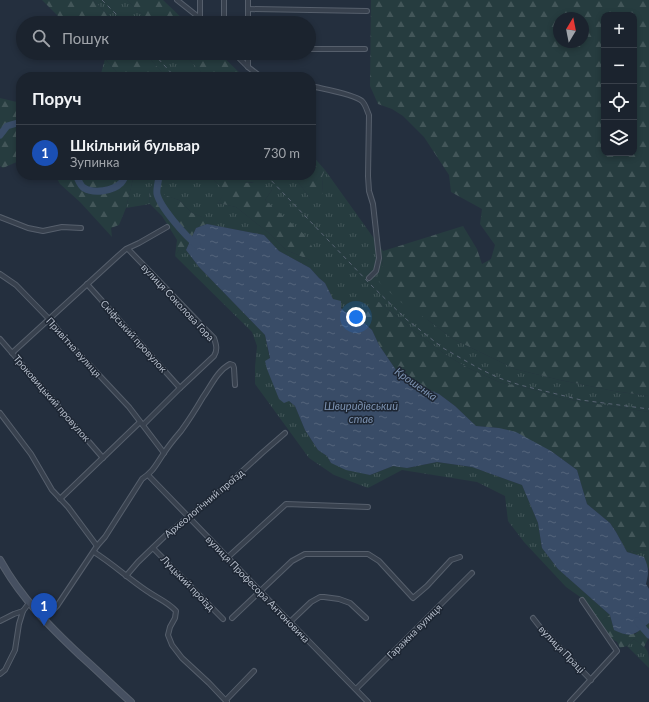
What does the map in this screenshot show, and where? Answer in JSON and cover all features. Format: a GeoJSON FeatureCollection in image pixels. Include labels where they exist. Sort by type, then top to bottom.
{"type":"FeatureCollection","features":[{"type":"Feature","properties":{"kind":"street"},"geometry":{"type":"LineString","coordinates":[[177,0],[196,16]]}},
{"type":"Feature","properties":{"kind":"street"},"geometry":{"type":"LineString","coordinates":[[200,0],[200,16]]}},
{"type":"Feature","properties":{"kind":"street"},"geometry":{"type":"LineString","coordinates":[[224,0],[224,16]]}},
{"type":"Feature","properties":{"kind":"street"},"geometry":{"type":"LineString","coordinates":[[248,0],[248,16]]}},
{"type":"Feature","properties":{"kind":"street"},"geometry":{"type":"LineString","coordinates":[[248,9],[367,11]]}},
{"type":"Feature","properties":{"kind":"street"},"geometry":{"type":"LineString","coordinates":[[316,49],[365,49]]}},
{"type":"Feature","properties":{"kind":"street"},"geometry":{"type":"LineString","coordinates":[[241,60],[254,72]]}},
{"type":"Feature","properties":{"kind":"street"},"geometry":{"type":"LineString","coordinates":[[248,60],[248,67]]}},
{"type":"Feature","properties":{"kind":"street"},"geometry":{"type":"LineString","coordinates":[[316,87],[350,95],[362,101],[369,115],[368,176],[373,204],[379,258],[376,271],[369,278]]}},
{"type":"Feature","properties":{"kind":"street"},"geometry":{"type":"LineString","coordinates":[[0,217],[28,228],[43,231],[62,227],[81,228]]}},
{"type":"Feature","properties":{"kind":"street"},"geometry":{"type":"LineString","coordinates":[[12,353],[118,256],[167,227]]}},
{"type":"Feature","properties":{"kind":"street","name":"вулиця Соколова Гора"},"geometry":{"type":"LineString","coordinates":[[60,499],[217,352],[214,338],[128,249]]}},
{"type":"Feature","properties":{"kind":"street","name":"Привітна вулиця"},"geometry":{"type":"LineString","coordinates":[[0,274],[16,285],[142,423]]}},
{"type":"Feature","properties":{"kind":"street","name":"Скіфський провулок"},"geometry":{"type":"LineString","coordinates":[[87,284],[180,388]]}},
{"type":"Feature","properties":{"kind":"street","name":"Троковицький провулок"},"geometry":{"type":"LineString","coordinates":[[0,339],[104,458]]}},
{"type":"Feature","properties":{"kind":"street"},"geometry":{"type":"LineString","coordinates":[[44,620],[57,606],[97,546],[105,537],[142,479],[156,466],[182,430],[204,397],[213,380],[226,366],[230,364],[233,365],[234,368],[235,385]]}},
{"type":"Feature","properties":{"kind":"street"},"geometry":{"type":"LineString","coordinates":[[0,413],[30,454],[52,490],[68,507],[97,546]]}},
{"type":"Feature","properties":{"kind":"street"},"geometry":{"type":"LineString","coordinates":[[142,423],[164,453]]}},
{"type":"Feature","properties":{"kind":"street","name":"Археологічний проїзд"},"geometry":{"type":"LineString","coordinates":[[126,576],[166,535],[225,487],[285,434]]}},
{"type":"Feature","properties":{"kind":"street","name":"вулиця Професора Антоновича"},"geometry":{"type":"LineString","coordinates":[[148,475],[368,702]]}},
{"type":"Feature","properties":{"kind":"street"},"geometry":{"type":"LineString","coordinates":[[227,558],[286,504],[368,507]]}},
{"type":"Feature","properties":{"kind":"street","name":"Луцький проїзд"},"geometry":{"type":"LineString","coordinates":[[153,548],[223,619]]}},
{"type":"Feature","properties":{"kind":"street"},"geometry":{"type":"LineString","coordinates":[[94,552],[149,592],[172,606],[176,611],[175,618],[168,635],[172,646],[182,658],[226,701],[254,671]]}},
{"type":"Feature","properties":{"kind":"street"},"geometry":{"type":"LineString","coordinates":[[232,618],[292,561],[305,554],[368,554],[379,561],[414,598],[451,560],[460,557]]}},
{"type":"Feature","properties":{"kind":"street"},"geometry":{"type":"LineString","coordinates":[[0,560],[12,580],[44,620],[131,702]]}},
{"type":"Feature","properties":{"kind":"street","name":"Гаражна вулиця"},"geometry":{"type":"LineString","coordinates":[[356,689],[472,574]]}},
{"type":"Feature","properties":{"kind":"street"},"geometry":{"type":"LineString","coordinates":[[290,622],[311,602],[320,597],[339,599],[350,603],[366,618]]}},
{"type":"Feature","properties":{"kind":"street","name":"вулиця Праці"},"geometry":{"type":"LineString","coordinates":[[570,702],[617,651],[582,600]]}},
{"type":"Feature","properties":{"kind":"street"},"geometry":{"type":"LineString","coordinates":[[0,674],[5,670],[15,650],[19,624],[23,611],[29,603]]}},
{"type":"Feature","properties":{"kind":"street"},"geometry":{"type":"LineString","coordinates":[[0,621],[23,611]]}},
{"type":"Feature","properties":{"kind":"street","name":"вулиця Праці"},"geometry":{"type":"LineString","coordinates":[[533,618],[591,680]]}},
{"type":"Feature","properties":{"kind":"green space"},"geometry":{"type":"Polygon","coordinates":[[[42,0],[93,0],[109,16],[58,16],[42,0]]]}},
{"type":"Feature","properties":{"kind":"green space"},"geometry":{"type":"Polygon","coordinates":[[[93,0],[127,0],[144,16],[109,16],[93,0]]]}},
{"type":"Feature","properties":{"kind":"green space"},"geometry":{"type":"Polygon","coordinates":[[[127,0],[163,0],[180,16],[144,16],[127,0]]]}},
{"type":"Feature","properties":{"kind":"green space"},"geometry":{"type":"Polygon","coordinates":[[[371,0],[649,0],[649,396],[614,391],[515,369],[453,339],[399,301],[376,279],[382,269],[383,251],[463,226],[477,249],[482,264],[491,259],[495,245],[480,224],[482,209],[451,192],[449,175],[424,137],[403,116],[392,109],[378,104],[370,86],[371,0]]]}},
{"type":"Feature","properties":{"kind":"green space"},"geometry":{"type":"Polygon","coordinates":[[[106,60],[117,72],[101,72],[106,60]]]}},
{"type":"Feature","properties":{"kind":"green space"},"geometry":{"type":"Polygon","coordinates":[[[106,60],[151,60],[162,72],[117,72],[106,60]]]}},
{"type":"Feature","properties":{"kind":"green space"},"geometry":{"type":"Polygon","coordinates":[[[151,60],[190,60],[201,72],[162,72],[151,60]]]}},
{"type":"Feature","properties":{"kind":"green space"},"geometry":{"type":"Polygon","coordinates":[[[190,60],[226,60],[239,72],[201,72],[190,60]]]}},
{"type":"Feature","properties":{"kind":"green space"},"geometry":{"type":"Polygon","coordinates":[[[0,98],[16,102],[16,162],[3,168],[0,166],[0,98]]]}},
{"type":"Feature","properties":{"kind":"green space"},"geometry":{"type":"Polygon","coordinates":[[[316,160],[325,170],[322,177],[323,193],[315,201],[310,198],[297,180],[316,180],[316,160]]]}},
{"type":"Feature","properties":{"kind":"green space"},"geometry":{"type":"Polygon","coordinates":[[[325,170],[383,251],[382,269],[428,320],[453,339],[515,369],[614,391],[649,396],[649,412],[565,399],[531,389],[499,382],[468,368],[446,355],[379,302],[365,315],[366,324],[345,312],[333,299],[325,283],[310,268],[279,251],[264,235],[207,224],[207,219],[192,213],[179,200],[163,195],[164,180],[214,180],[222,188],[228,188],[218,203],[236,207],[269,233],[286,250],[310,260],[289,222],[265,200],[272,190],[252,182],[245,183],[245,180],[297,180],[310,198],[323,193],[322,177],[325,170]]]}},
{"type":"Feature","properties":{"kind":"green space"},"geometry":{"type":"Polygon","coordinates":[[[58,180],[133,180],[126,208],[119,225],[111,228],[112,237],[80,202],[60,184],[58,180]]]}},
{"type":"Feature","properties":{"kind":"green space"},"geometry":{"type":"Polygon","coordinates":[[[133,180],[155,180],[149,190],[150,204],[126,208],[133,180]]]}},
{"type":"Feature","properties":{"kind":"green space"},"geometry":{"type":"Polygon","coordinates":[[[155,180],[164,180],[164,195],[179,200],[192,213],[208,219],[207,224],[196,228],[186,250],[179,250],[175,256],[177,240],[162,216],[150,204],[149,190],[155,180]]]}},
{"type":"Feature","properties":{"kind":"green space"},"geometry":{"type":"Polygon","coordinates":[[[214,180],[245,180],[245,183],[260,183],[269,187],[272,190],[265,200],[306,236],[318,257],[310,260],[286,250],[269,233],[236,207],[218,203],[227,188],[222,188],[214,180]]]}},
{"type":"Feature","properties":{"kind":"green space"},"geometry":{"type":"Polygon","coordinates":[[[179,250],[186,250],[199,267],[265,335],[279,399],[289,401],[295,406],[305,430],[318,450],[327,456],[331,463],[370,475],[393,466],[408,468],[437,462],[472,467],[522,485],[538,523],[542,548],[558,569],[610,615],[600,622],[583,599],[566,587],[524,542],[508,521],[505,496],[477,482],[402,470],[368,488],[334,475],[309,458],[255,384],[257,346],[252,332],[175,256],[179,250]]]}},
{"type":"Feature","properties":{"kind":"green space"},"geometry":{"type":"Polygon","coordinates":[[[379,302],[446,355],[468,368],[499,382],[531,389],[565,399],[649,412],[649,550],[627,552],[610,523],[587,504],[577,470],[551,451],[499,428],[476,426],[455,406],[439,394],[410,382],[396,370],[379,345],[372,330],[366,324],[366,309],[374,303],[379,302]]]}},
{"type":"Feature","properties":{"kind":"green space"},"geometry":{"type":"Polygon","coordinates":[[[649,550],[649,570],[644,557],[627,552],[649,550]]]}},
{"type":"Feature","properties":{"kind":"green space"},"geometry":{"type":"Polygon","coordinates":[[[610,615],[614,630],[635,634],[649,623],[649,637],[644,647],[634,639],[627,646],[620,648],[617,642],[612,639],[600,622],[610,615]]]}},
{"type":"Feature","properties":{"kind":"green space"},"geometry":{"type":"Polygon","coordinates":[[[634,639],[647,650],[649,657],[649,668],[627,646],[634,639]]]}},
{"type":"Feature","properties":{"kind":"water","name":"Швиридівський став"},"geometry":{"type":"Polygon","coordinates":[[[207,224],[264,235],[279,251],[310,268],[325,283],[333,299],[341,301],[341,308],[345,312],[361,320],[372,330],[379,345],[396,370],[410,382],[439,394],[455,406],[476,426],[499,428],[516,432],[551,451],[577,470],[587,504],[610,523],[627,552],[644,557],[648,570],[646,584],[649,589],[649,623],[637,632],[629,635],[614,630],[610,615],[558,569],[542,548],[538,523],[522,485],[472,467],[437,462],[407,468],[393,466],[370,475],[346,470],[331,463],[327,456],[318,450],[305,430],[295,406],[289,401],[284,403],[279,399],[265,361],[270,358],[265,335],[199,267],[186,250],[196,228],[207,224]]]}},
{"type":"Feature","properties":{"kind":"waterway","name":"Крошенка"},"geometry":{"type":"LineString","coordinates":[[0,135],[7,126],[16,123]]}},
{"type":"Feature","properties":{"kind":"waterway","name":"Крошенка"},"geometry":{"type":"LineString","coordinates":[[78,180],[83,187],[93,191],[108,190],[118,186],[123,180]]}},
{"type":"Feature","properties":{"kind":"waterway","name":"Крошенка"},"geometry":{"type":"LineString","coordinates":[[158,180],[157,194],[159,200],[174,221],[197,245]]}},
{"type":"Feature","properties":{"kind":"waterway","name":"Крошенка"},"geometry":{"type":"LineString","coordinates":[[637,621],[649,635]]}},
{"type":"Feature","properties":{"kind":"railway"},"geometry":{"type":"LineString","coordinates":[[102,0],[118,16]]}},
{"type":"Feature","properties":{"kind":"railway"},"geometry":{"type":"LineString","coordinates":[[159,60],[170,72]]}},
{"type":"Feature","properties":{"kind":"railway"},"geometry":{"type":"LineString","coordinates":[[271,180],[370,284],[406,319],[443,348],[480,369],[499,378],[520,385],[581,400],[649,409]]}},
{"type":"Feature","properties":{"kind":"place","name":"Шкільний бульвар"},"geometry":{"type":"Point","coordinates":[44,626]}}]}
